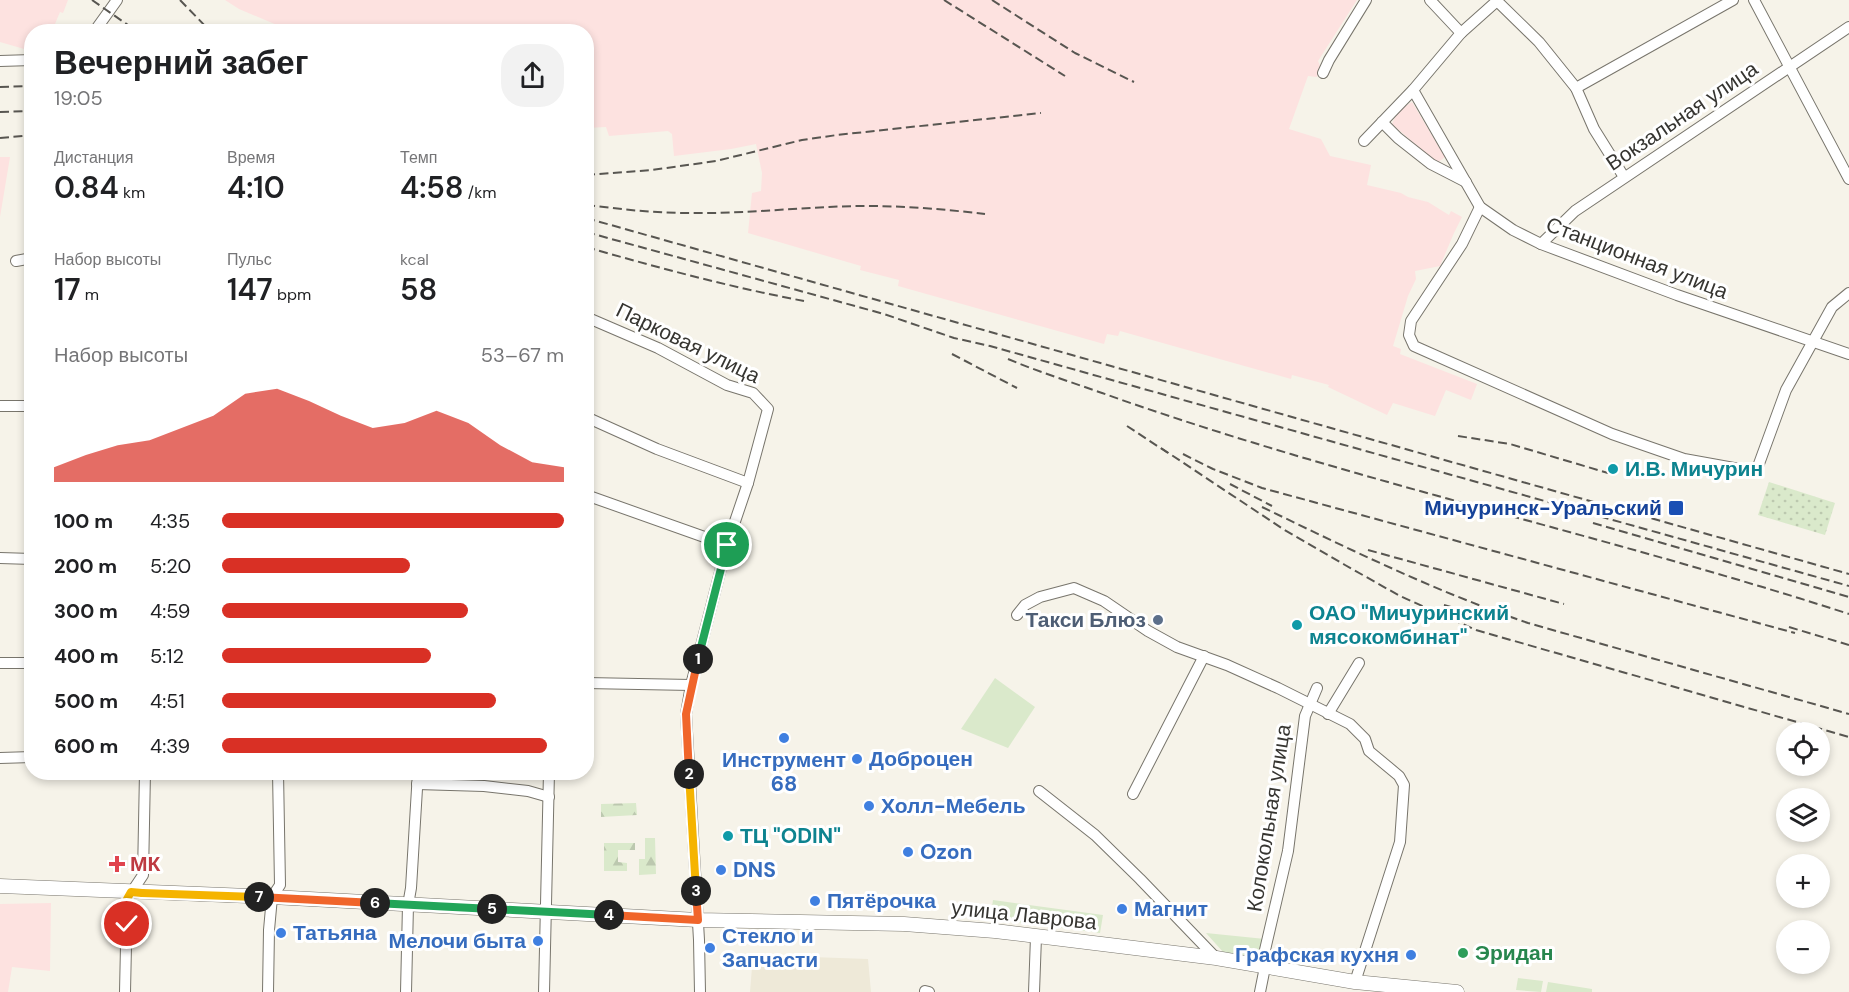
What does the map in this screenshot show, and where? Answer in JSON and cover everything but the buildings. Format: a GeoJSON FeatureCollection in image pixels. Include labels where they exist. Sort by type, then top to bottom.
{"type":"FeatureCollection","features":[{"type":"Feature","properties":{"kind":"main road","name":"улица Лаврова"},"geometry":{"type":"LineString","coordinates":[[0,886],[272,897],[698,920],[904,924],[995,931],[1216,958],[1355,982],[1457,992]]}},
{"type":"Feature","properties":{"kind":"street"},"geometry":{"type":"LineString","coordinates":[[100,24],[117,0]]}},
{"type":"Feature","properties":{"kind":"street"},"geometry":{"type":"LineString","coordinates":[[1323,73],[1366,0]]}},
{"type":"Feature","properties":{"kind":"street"},"geometry":{"type":"LineString","coordinates":[[1430,0],[1461,33]]}},
{"type":"Feature","properties":{"kind":"street"},"geometry":{"type":"LineString","coordinates":[[1364,141],[1413,90],[1461,33],[1497,0],[1539,42],[1576,88],[1594,129],[1624,177]]}},
{"type":"Feature","properties":{"kind":"street"},"geometry":{"type":"LineString","coordinates":[[1576,88],[1733,0]]}},
{"type":"Feature","properties":{"kind":"street"},"geometry":{"type":"LineString","coordinates":[[1754,0],[1849,178]]}},
{"type":"Feature","properties":{"kind":"street","name":"Вокзальная улица"},"geometry":{"type":"LineString","coordinates":[[1541,244],[1575,211],[1849,27]]}},
{"type":"Feature","properties":{"kind":"street"},"geometry":{"type":"LineString","coordinates":[[0,61],[24,60]]}},
{"type":"Feature","properties":{"kind":"street","name":"Станционная улица"},"geometry":{"type":"LineString","coordinates":[[1413,90],[1480,207],[1513,230],[1541,244],[1677,295],[1849,354]]}},
{"type":"Feature","properties":{"kind":"street"},"geometry":{"type":"LineString","coordinates":[[1382,122],[1431,164],[1466,182]]}},
{"type":"Feature","properties":{"kind":"street"},"geometry":{"type":"LineString","coordinates":[[1480,207],[1462,244],[1411,321],[1409,335],[1414,346],[1612,434],[1684,459],[1756,472],[1786,390],[1832,308],[1849,293]]}},
{"type":"Feature","properties":{"kind":"street"},"geometry":{"type":"LineString","coordinates":[[16,261],[24,260]]}},
{"type":"Feature","properties":{"kind":"street","name":"Парковая улица"},"geometry":{"type":"LineString","coordinates":[[594,320],[658,348],[728,385],[753,393],[768,409],[748,483]]}},
{"type":"Feature","properties":{"kind":"street"},"geometry":{"type":"LineString","coordinates":[[0,406],[24,406]]}},
{"type":"Feature","properties":{"kind":"street"},"geometry":{"type":"LineString","coordinates":[[594,421],[657,449],[748,483],[727,545],[691,685],[686,714],[700,992]]}},
{"type":"Feature","properties":{"kind":"street"},"geometry":{"type":"LineString","coordinates":[[594,498],[727,545]]}},
{"type":"Feature","properties":{"kind":"street"},"geometry":{"type":"LineString","coordinates":[[0,558],[24,559]]}},
{"type":"Feature","properties":{"kind":"street"},"geometry":{"type":"LineString","coordinates":[[1017,615],[1025,605],[1040,597],[1074,588],[1104,601],[1148,632],[1177,647],[1268,683],[1350,724],[1365,739],[1369,751],[1399,776],[1404,785],[1400,842],[1355,982]]}},
{"type":"Feature","properties":{"kind":"street"},"geometry":{"type":"LineString","coordinates":[[1133,794],[1204,657]]}},
{"type":"Feature","properties":{"kind":"street"},"geometry":{"type":"LineString","coordinates":[[0,663],[24,663]]}},
{"type":"Feature","properties":{"kind":"street"},"geometry":{"type":"LineString","coordinates":[[1328,714],[1359,663]]}},
{"type":"Feature","properties":{"kind":"street"},"geometry":{"type":"LineString","coordinates":[[594,683],[691,685]]}},
{"type":"Feature","properties":{"kind":"street","name":"Колокольная улица"},"geometry":{"type":"LineString","coordinates":[[1260,992],[1265,967],[1265,950],[1288,851],[1305,716],[1317,688]]}},
{"type":"Feature","properties":{"kind":"street"},"geometry":{"type":"LineString","coordinates":[[0,758],[24,757]]}},
{"type":"Feature","properties":{"kind":"street"},"geometry":{"type":"LineString","coordinates":[[125,992],[127,899],[143,875],[145,780]]}},
{"type":"Feature","properties":{"kind":"street"},"geometry":{"type":"LineString","coordinates":[[268,992],[268,930],[272,897],[280,885],[278,780]]}},
{"type":"Feature","properties":{"kind":"street"},"geometry":{"type":"LineString","coordinates":[[406,992],[408,905],[417,780]]}},
{"type":"Feature","properties":{"kind":"street"},"geometry":{"type":"LineString","coordinates":[[544,992],[549,780]]}},
{"type":"Feature","properties":{"kind":"street"},"geometry":{"type":"LineString","coordinates":[[417,784],[484,786],[528,791],[549,797]]}},
{"type":"Feature","properties":{"kind":"street"},"geometry":{"type":"LineString","coordinates":[[1039,791],[1095,835],[1216,958]]}},
{"type":"Feature","properties":{"kind":"street"},"geometry":{"type":"LineString","coordinates":[[1034,992],[1036,937]]}},
{"type":"Feature","properties":{"kind":"shaded area"},"geometry":{"type":"Polygon","coordinates":[[[0,0],[68,0],[63,13],[60,12],[55,24],[24,24],[24,49],[0,42],[0,0]]]}},
{"type":"Feature","properties":{"kind":"shaded area"},"geometry":{"type":"Polygon","coordinates":[[[225,0],[1357,0],[1318,61],[1321,68],[1317,77],[1308,76],[1289,129],[1321,139],[1330,156],[1371,165],[1367,185],[1428,202],[1449,215],[1451,211],[1462,217],[1440,266],[1415,271],[1416,279],[1408,296],[1393,346],[1401,349],[1400,354],[1477,384],[1471,400],[1446,390],[1435,416],[1393,403],[1387,415],[1328,387],[1329,385],[1292,375],[1291,379],[1120,331],[1118,336],[1107,334],[1104,344],[898,286],[899,280],[860,270],[861,266],[748,233],[752,193],[761,191],[762,173],[756,144],[674,156],[672,134],[668,131],[609,136],[606,127],[594,128],[594,24],[274,24],[239,9],[225,0]]]}},
{"type":"Feature","properties":{"kind":"shaded area"},"geometry":{"type":"Polygon","coordinates":[[[1412,102],[1445,157],[1437,163],[1392,124],[1398,111],[1412,102]]]}},
{"type":"Feature","properties":{"kind":"shaded area"},"geometry":{"type":"Polygon","coordinates":[[[0,157],[10,157],[0,217],[0,157]]]}},
{"type":"Feature","properties":{"kind":"shaded area"},"geometry":{"type":"Polygon","coordinates":[[[51,903],[50,971],[12,967],[8,992],[0,992],[0,904],[51,903]]]}},
{"type":"Feature","properties":{"kind":"shaded area"},"geometry":{"type":"Polygon","coordinates":[[[753,955],[868,959],[871,992],[750,992],[753,955]]]}},
{"type":"Feature","properties":{"kind":"green space"},"geometry":{"type":"Polygon","coordinates":[[[1769,482],[1835,503],[1825,535],[1758,515],[1769,482]]]}},
{"type":"Feature","properties":{"kind":"green space"},"geometry":{"type":"Polygon","coordinates":[[[995,678],[1035,707],[1008,748],[961,729],[995,678]]]}},
{"type":"Feature","properties":{"kind":"green space"},"geometry":{"type":"Polygon","coordinates":[[[636,803],[637,815],[601,817],[601,804],[636,803]]]}},
{"type":"Feature","properties":{"kind":"green space"},"geometry":{"type":"Polygon","coordinates":[[[645,838],[655,838],[656,874],[639,875],[639,859],[645,859],[645,838]]]}},
{"type":"Feature","properties":{"kind":"green space"},"geometry":{"type":"Polygon","coordinates":[[[604,843],[635,843],[635,850],[618,850],[618,862],[627,863],[627,871],[604,871],[604,843]]]}},
{"type":"Feature","properties":{"kind":"green space"},"geometry":{"type":"Polygon","coordinates":[[[993,900],[1103,915],[1100,933],[1009,921],[1009,917],[991,914],[993,900]]]}},
{"type":"Feature","properties":{"kind":"green space"},"geometry":{"type":"Polygon","coordinates":[[[1206,933],[1265,939],[1255,956],[1224,953],[1206,933]]]}},
{"type":"Feature","properties":{"kind":"green space"},"geometry":{"type":"Polygon","coordinates":[[[1518,978],[1543,981],[1541,992],[1516,990],[1518,978]]]}},
{"type":"Feature","properties":{"kind":"green space"},"geometry":{"type":"Polygon","coordinates":[[[1548,982],[1592,989],[1592,992],[1546,992],[1548,982]]]}},
{"type":"Feature","properties":{"kind":"railway"},"geometry":{"type":"LineString","coordinates":[[92,0],[126,24]]}},
{"type":"Feature","properties":{"kind":"railway"},"geometry":{"type":"LineString","coordinates":[[180,0],[203,24]]}},
{"type":"Feature","properties":{"kind":"railway"},"geometry":{"type":"LineString","coordinates":[[944,0],[1065,76]]}},
{"type":"Feature","properties":{"kind":"railway"},"geometry":{"type":"LineString","coordinates":[[992,0],[1075,53],[1134,82]]}},
{"type":"Feature","properties":{"kind":"railway"},"geometry":{"type":"LineString","coordinates":[[0,87],[24,86]]}},
{"type":"Feature","properties":{"kind":"railway"},"geometry":{"type":"LineString","coordinates":[[0,112],[24,111]]}},
{"type":"Feature","properties":{"kind":"railway"},"geometry":{"type":"LineString","coordinates":[[594,174],[652,170],[716,161],[802,140],[837,135],[1041,113]]}},
{"type":"Feature","properties":{"kind":"railway"},"geometry":{"type":"LineString","coordinates":[[0,138],[24,136]]}},
{"type":"Feature","properties":{"kind":"railway"},"geometry":{"type":"LineString","coordinates":[[594,206],[674,213],[888,206],[985,214]]}},
{"type":"Feature","properties":{"kind":"railway"},"geometry":{"type":"LineString","coordinates":[[594,220],[1849,574]]}},
{"type":"Feature","properties":{"kind":"railway"},"geometry":{"type":"LineString","coordinates":[[594,234],[884,314],[954,338],[990,346],[1849,586]]}},
{"type":"Feature","properties":{"kind":"railway"},"geometry":{"type":"LineString","coordinates":[[594,249],[695,277],[804,301]]}},
{"type":"Feature","properties":{"kind":"railway"},"geometry":{"type":"LineString","coordinates":[[952,354],[1017,388]]}},
{"type":"Feature","properties":{"kind":"railway"},"geometry":{"type":"LineString","coordinates":[[1008,359],[1194,424],[1287,453],[1663,558],[1849,614]]}},
{"type":"Feature","properties":{"kind":"railway"},"geometry":{"type":"LineString","coordinates":[[1127,426],[1168,453]]}},
{"type":"Feature","properties":{"kind":"railway"},"geometry":{"type":"LineString","coordinates":[[1458,436],[1510,444],[1608,473]]}},
{"type":"Feature","properties":{"kind":"railway"},"geometry":{"type":"LineString","coordinates":[[1161,448],[1283,529],[1345,565],[1400,596],[1476,630],[1849,737]]}},
{"type":"Feature","properties":{"kind":"railway"},"geometry":{"type":"LineString","coordinates":[[1183,454],[1213,469],[1262,488],[1795,633]]}},
{"type":"Feature","properties":{"kind":"railway"},"geometry":{"type":"LineString","coordinates":[[1230,484],[1272,506]]}},
{"type":"Feature","properties":{"kind":"railway"},"geometry":{"type":"LineString","coordinates":[[1262,507],[1427,584],[1528,623],[1849,714]]}},
{"type":"Feature","properties":{"kind":"railway"},"geometry":{"type":"LineString","coordinates":[[1593,523],[1849,597]]}},
{"type":"Feature","properties":{"kind":"railway"},"geometry":{"type":"LineString","coordinates":[[1368,550],[1564,604]]}},
{"type":"Feature","properties":{"kind":"railway"},"geometry":{"type":"LineString","coordinates":[[1444,605],[1483,616]]}},
{"type":"Feature","properties":{"kind":"railway"},"geometry":{"type":"LineString","coordinates":[[1789,627],[1849,645]]}},
{"type":"Feature","properties":{"kind":"place","name":"И.В. Мичурин"},"geometry":{"type":"Point","coordinates":[1613,469]}},
{"type":"Feature","properties":{"kind":"place","name":"Мичуринск-Уральский"},"geometry":{"type":"Point","coordinates":[1676,508]}},
{"type":"Feature","properties":{"kind":"place","name":"Такси Блюз"},"geometry":{"type":"Point","coordinates":[1158,620]}},
{"type":"Feature","properties":{"kind":"place","name":"ОАО \"Мичуринский мясокомбинат\""},"geometry":{"type":"Point","coordinates":[1297,625]}},
{"type":"Feature","properties":{"kind":"place","name":"Инструмент 68"},"geometry":{"type":"Point","coordinates":[784,738]}},
{"type":"Feature","properties":{"kind":"place","name":"Доброцен"},"geometry":{"type":"Point","coordinates":[857,759]}},
{"type":"Feature","properties":{"kind":"place","name":"Холл-Мебель"},"geometry":{"type":"Point","coordinates":[869,806]}},
{"type":"Feature","properties":{"kind":"place","name":"ТЦ \"ODIN\""},"geometry":{"type":"Point","coordinates":[728,836]}},
{"type":"Feature","properties":{"kind":"place","name":"Ozon"},"geometry":{"type":"Point","coordinates":[908,852]}},
{"type":"Feature","properties":{"kind":"place","name":"МК"},"geometry":{"type":"Point","coordinates":[117,864]}},
{"type":"Feature","properties":{"kind":"place","name":"DNS"},"geometry":{"type":"Point","coordinates":[721,870]}},
{"type":"Feature","properties":{"kind":"place","name":"Пятёрочка"},"geometry":{"type":"Point","coordinates":[815,901]}},
{"type":"Feature","properties":{"kind":"place","name":"Магнит"},"geometry":{"type":"Point","coordinates":[1122,909]}},
{"type":"Feature","properties":{"kind":"place","name":"Татьяна"},"geometry":{"type":"Point","coordinates":[281,933]}},
{"type":"Feature","properties":{"kind":"place","name":"Мелочи быта"},"geometry":{"type":"Point","coordinates":[538,941]}},
{"type":"Feature","properties":{"kind":"place","name":"Стекло и Запчасти"},"geometry":{"type":"Point","coordinates":[710,948]}},
{"type":"Feature","properties":{"kind":"place","name":"Эридан"},"geometry":{"type":"Point","coordinates":[1463,953]}},
{"type":"Feature","properties":{"kind":"place","name":"Графская кухня"},"geometry":{"type":"Point","coordinates":[1411,955]}},
{"type":"Feature","properties":{"kind":"route"},"geometry":{"type":"LineString","coordinates":[[127,924],[127,899],[131,892],[272,897],[698,920],[686,714],[691,685],[727,545]]}}]}
